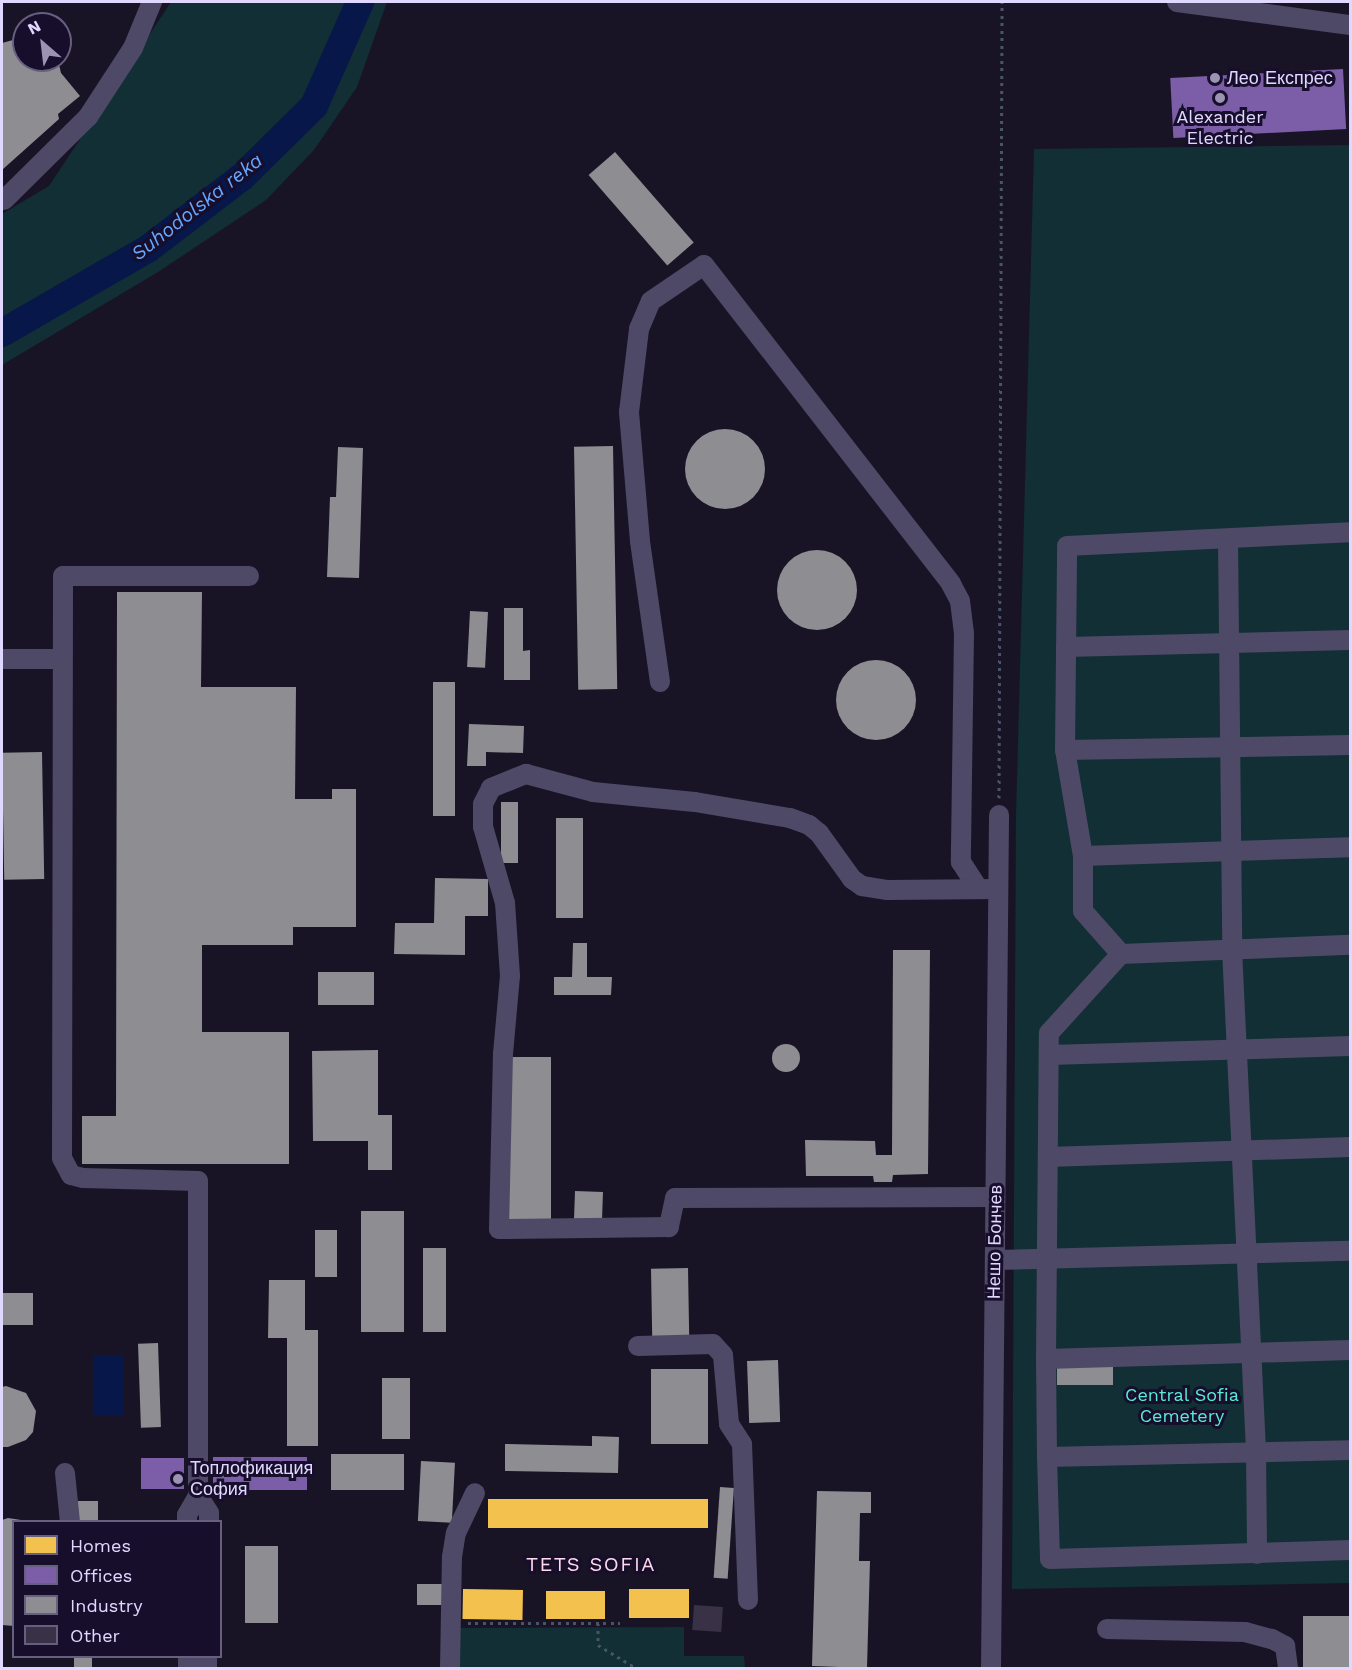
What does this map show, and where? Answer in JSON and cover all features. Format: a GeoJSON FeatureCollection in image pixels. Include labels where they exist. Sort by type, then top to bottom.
{"type":"FeatureCollection","features":[{"type":"Feature","properties":{"kind":"street"},"geometry":{"type":"LineString","coordinates":[[4,200],[88,117],[133,48],[152,2]]}},
{"type":"Feature","properties":{"kind":"street"},"geometry":{"type":"LineString","coordinates":[[1177,2],[1261,7],[1350,25]]}},
{"type":"Feature","properties":{"kind":"street"},"geometry":{"type":"LineString","coordinates":[[660,681],[640,541],[629,412],[639,329],[651,301],[704,265],[951,584],[960,600],[964,633],[961,862],[978,888]]}},
{"type":"Feature","properties":{"kind":"street"},"geometry":{"type":"LineString","coordinates":[[1121,954],[1083,911],[1083,856],[1065,750],[1067,546],[1350,532]]}},
{"type":"Feature","properties":{"kind":"street"},"geometry":{"type":"LineString","coordinates":[[1228,539],[1228,747],[1232,949],[1252,1353],[1257,1554]]}},
{"type":"Feature","properties":{"kind":"street"},"geometry":{"type":"LineString","coordinates":[[187,1520],[187,1515],[198,1496],[198,1181],[83,1178],[71,1175],[62,1158],[63,576],[249,576]]}},
{"type":"Feature","properties":{"kind":"street"},"geometry":{"type":"LineString","coordinates":[[1066,647],[1350,640]]}},
{"type":"Feature","properties":{"kind":"street"},"geometry":{"type":"LineString","coordinates":[[2,659],[62,659]]}},
{"type":"Feature","properties":{"kind":"street"},"geometry":{"type":"LineString","coordinates":[[1065,750],[1350,745]]}},
{"type":"Feature","properties":{"kind":"street"},"geometry":{"type":"LineString","coordinates":[[995,1197],[675,1198],[669,1227],[499,1229],[503,1054],[510,976],[505,903],[483,827],[483,804],[491,788],[526,774],[593,792],[659,797],[790,818],[809,825],[819,833],[852,879],[862,886],[888,890],[999,889]]}},
{"type":"Feature","properties":{"kind":"street","name":"Нешо Бончев"},"geometry":{"type":"LineString","coordinates":[[991,1668],[999,815]]}},
{"type":"Feature","properties":{"kind":"street"},"geometry":{"type":"LineString","coordinates":[[1083,856],[1350,847]]}},
{"type":"Feature","properties":{"kind":"street"},"geometry":{"type":"LineString","coordinates":[[1350,945],[1121,954],[1049,1033],[1046,1259],[1050,1558],[1350,1550]]}},
{"type":"Feature","properties":{"kind":"street"},"geometry":{"type":"LineString","coordinates":[[1049,1055],[1350,1046]]}},
{"type":"Feature","properties":{"kind":"street"},"geometry":{"type":"LineString","coordinates":[[1048,1157],[1350,1147]]}},
{"type":"Feature","properties":{"kind":"street"},"geometry":{"type":"LineString","coordinates":[[995,1260],[1350,1251]]}},
{"type":"Feature","properties":{"kind":"street"},"geometry":{"type":"LineString","coordinates":[[638,1346],[713,1344],[723,1355],[729,1424],[742,1444],[748,1600]]}},
{"type":"Feature","properties":{"kind":"street"},"geometry":{"type":"LineString","coordinates":[[1046,1359],[1350,1350]]}},
{"type":"Feature","properties":{"kind":"street"},"geometry":{"type":"LineString","coordinates":[[1047,1457],[1350,1450]]}},
{"type":"Feature","properties":{"kind":"street"},"geometry":{"type":"LineString","coordinates":[[65,1473],[70,1520]]}},
{"type":"Feature","properties":{"kind":"street"},"geometry":{"type":"LineString","coordinates":[[450,1668],[452,1557],[456,1533],[475,1493]]}},
{"type":"Feature","properties":{"kind":"street"},"geometry":{"type":"LineString","coordinates":[[198,1496],[209,1514],[209,1520]]}},
{"type":"Feature","properties":{"kind":"street"},"geometry":{"type":"LineString","coordinates":[[1107,1629],[1245,1632],[1272,1639],[1285,1647],[1288,1668]]}},
{"type":"Feature","properties":{"kind":"path"},"geometry":{"type":"LineString","coordinates":[[999,815],[1002,2]]}},
{"type":"Feature","properties":{"kind":"path"},"geometry":{"type":"LineString","coordinates":[[451,1623],[620,1623]]}},
{"type":"Feature","properties":{"kind":"path"},"geometry":{"type":"LineString","coordinates":[[598,1623],[598,1645],[636,1668]]}},
{"type":"Feature","properties":{"kind":"green space"},"geometry":{"type":"Polygon","coordinates":[[[171,2],[387,2],[357,87],[314,150],[266,200],[158,272],[2,365],[2,214],[49,186],[171,2]]]}},
{"type":"Feature","properties":{"kind":"green space","name":"Central Sofia Cemetery"},"geometry":{"type":"Polygon","coordinates":[[[1350,145],[1350,1583],[1012,1589],[1016,816],[1034,149],[1350,145]]]}},
{"type":"Feature","properties":{"kind":"green space"},"geometry":{"type":"Polygon","coordinates":[[[684,1627],[684,1656],[744,1656],[745,1668],[460,1668],[459,1628],[684,1627]]]}},
{"type":"Feature","properties":{"kind":"shaded area"},"geometry":{"type":"Polygon","coordinates":[[[93,1355],[124,1355],[124,1415],[93,1415],[93,1355]]]}},
{"type":"Feature","properties":{"kind":"building: Homes"},"geometry":{"type":"Polygon","coordinates":[[[488,1499],[708,1499],[708,1528],[488,1528],[488,1499]]]}},
{"type":"Feature","properties":{"kind":"building: Homes"},"geometry":{"type":"Polygon","coordinates":[[[463,1589],[523,1590],[522,1620],[462,1619],[463,1589]]]}},
{"type":"Feature","properties":{"kind":"building: Homes"},"geometry":{"type":"Polygon","coordinates":[[[629,1589],[689,1589],[689,1618],[629,1618],[629,1589]]]}},
{"type":"Feature","properties":{"kind":"building: Homes"},"geometry":{"type":"Polygon","coordinates":[[[546,1591],[605,1591],[605,1619],[546,1619],[546,1591]]]}},
{"type":"Feature","properties":{"kind":"building: Offices"},"geometry":{"type":"Polygon","coordinates":[[[1343,69],[1346,129],[1173,138],[1170,78],[1343,69]]]}},
{"type":"Feature","properties":{"kind":"building: Offices"},"geometry":{"type":"Polygon","coordinates":[[[213,1457],[307,1457],[307,1490],[213,1490],[213,1457]]]}},
{"type":"Feature","properties":{"kind":"building: Offices"},"geometry":{"type":"Polygon","coordinates":[[[141,1458],[184,1458],[184,1489],[141,1489],[141,1458]]]}},
{"type":"Feature","properties":{"kind":"building: Industry"},"geometry":{"type":"Polygon","coordinates":[[[12,40],[12,72],[61,72],[80,96],[58,114],[59,119],[2,170],[2,43],[12,40]]]}},
{"type":"Feature","properties":{"kind":"building: Industry"},"geometry":{"type":"Polygon","coordinates":[[[615,152],[694,243],[667,266],[589,175],[615,152]]]}},
{"type":"Feature","properties":{"kind":"building: Industry"},"geometry":{"type":"Polygon","coordinates":[[[725,429],[740,432],[753,441],[762,454],[765,469],[762,484],[753,497],[740,506],[725,509],[710,506],[697,497],[688,484],[685,469],[688,454],[697,441],[710,432],[725,429]]]}},
{"type":"Feature","properties":{"kind":"building: Industry"},"geometry":{"type":"Polygon","coordinates":[[[613,446],[617,689],[578,690],[574,447],[613,446]]]}},
{"type":"Feature","properties":{"kind":"building: Industry"},"geometry":{"type":"Polygon","coordinates":[[[338,447],[363,448],[359,578],[327,577],[330,497],[336,497],[338,447]]]}},
{"type":"Feature","properties":{"kind":"building: Industry"},"geometry":{"type":"Polygon","coordinates":[[[817,550],[832,553],[845,562],[854,575],[857,590],[854,605],[845,618],[832,627],[817,630],[802,627],[789,618],[780,605],[777,590],[780,575],[789,562],[802,553],[817,550]]]}},
{"type":"Feature","properties":{"kind":"building: Industry"},"geometry":{"type":"Polygon","coordinates":[[[117,592],[202,592],[201,687],[296,687],[295,799],[332,799],[332,789],[356,789],[356,927],[293,927],[293,945],[202,945],[202,1032],[289,1032],[289,1164],[82,1164],[82,1116],[116,1116],[117,592]]]}},
{"type":"Feature","properties":{"kind":"building: Industry"},"geometry":{"type":"Polygon","coordinates":[[[504,608],[523,608],[523,651],[530,650],[530,680],[504,680],[504,608]]]}},
{"type":"Feature","properties":{"kind":"building: Industry"},"geometry":{"type":"Polygon","coordinates":[[[470,611],[488,612],[485,668],[467,667],[470,611]]]}},
{"type":"Feature","properties":{"kind":"building: Industry"},"geometry":{"type":"Polygon","coordinates":[[[876,660],[891,663],[904,672],[913,685],[916,700],[913,715],[904,728],[891,737],[876,740],[861,737],[848,728],[839,715],[836,700],[839,685],[848,672],[861,663],[876,660]]]}},
{"type":"Feature","properties":{"kind":"building: Industry"},"geometry":{"type":"Polygon","coordinates":[[[433,682],[455,682],[455,816],[433,816],[433,682]]]}},
{"type":"Feature","properties":{"kind":"building: Industry"},"geometry":{"type":"Polygon","coordinates":[[[469,724],[524,726],[523,753],[486,752],[486,766],[467,766],[469,724]]]}},
{"type":"Feature","properties":{"kind":"building: Industry"},"geometry":{"type":"Polygon","coordinates":[[[42,752],[44,879],[4,880],[2,753],[42,752]]]}},
{"type":"Feature","properties":{"kind":"building: Industry"},"geometry":{"type":"Polygon","coordinates":[[[501,802],[518,802],[518,863],[501,863],[501,802]]]}},
{"type":"Feature","properties":{"kind":"building: Industry"},"geometry":{"type":"Polygon","coordinates":[[[556,818],[583,818],[583,918],[556,918],[556,818]]]}},
{"type":"Feature","properties":{"kind":"building: Industry"},"geometry":{"type":"Polygon","coordinates":[[[435,878],[488,879],[488,916],[465,916],[465,955],[394,954],[395,923],[434,923],[435,878]]]}},
{"type":"Feature","properties":{"kind":"building: Industry"},"geometry":{"type":"Polygon","coordinates":[[[573,943],[587,943],[587,977],[612,977],[611,995],[554,995],[554,977],[572,977],[573,943]]]}},
{"type":"Feature","properties":{"kind":"building: Industry"},"geometry":{"type":"Polygon","coordinates":[[[893,950],[930,950],[928,1174],[893,1175],[892,1182],[874,1182],[873,1176],[806,1176],[805,1140],[875,1141],[876,1155],[892,1155],[893,950]]]}},
{"type":"Feature","properties":{"kind":"building: Industry"},"geometry":{"type":"Polygon","coordinates":[[[318,972],[374,972],[374,1005],[318,1005],[318,972]]]}},
{"type":"Feature","properties":{"kind":"building: Industry"},"geometry":{"type":"Polygon","coordinates":[[[786,1044],[796,1048],[800,1058],[796,1068],[786,1072],[776,1068],[772,1058],[776,1048],[786,1044]]]}},
{"type":"Feature","properties":{"kind":"building: Industry"},"geometry":{"type":"Polygon","coordinates":[[[378,1050],[378,1115],[392,1115],[392,1170],[368,1170],[368,1141],[313,1141],[312,1051],[378,1050]]]}},
{"type":"Feature","properties":{"kind":"building: Industry"},"geometry":{"type":"Polygon","coordinates":[[[508,1057],[551,1057],[551,1222],[508,1222],[508,1057]]]}},
{"type":"Feature","properties":{"kind":"building: Industry"},"geometry":{"type":"Polygon","coordinates":[[[575,1191],[603,1192],[602,1224],[574,1223],[575,1191]]]}},
{"type":"Feature","properties":{"kind":"building: Industry"},"geometry":{"type":"Polygon","coordinates":[[[361,1211],[404,1211],[404,1332],[361,1332],[361,1211]]]}},
{"type":"Feature","properties":{"kind":"building: Industry"},"geometry":{"type":"Polygon","coordinates":[[[315,1230],[337,1230],[337,1277],[315,1277],[315,1230]]]}},
{"type":"Feature","properties":{"kind":"building: Industry"},"geometry":{"type":"Polygon","coordinates":[[[423,1248],[446,1248],[446,1332],[423,1332],[423,1248]]]}},
{"type":"Feature","properties":{"kind":"building: Industry"},"geometry":{"type":"Polygon","coordinates":[[[688,1268],[689,1341],[652,1342],[651,1269],[688,1268]]]}},
{"type":"Feature","properties":{"kind":"building: Industry"},"geometry":{"type":"Polygon","coordinates":[[[269,1280],[305,1280],[305,1330],[318,1330],[318,1446],[287,1446],[287,1338],[268,1338],[269,1280]]]}},
{"type":"Feature","properties":{"kind":"building: Industry"},"geometry":{"type":"Polygon","coordinates":[[[2,1293],[33,1293],[33,1325],[2,1325],[2,1293]]]}},
{"type":"Feature","properties":{"kind":"building: Industry"},"geometry":{"type":"Polygon","coordinates":[[[158,1343],[161,1427],[141,1428],[138,1344],[158,1343]]]}},
{"type":"Feature","properties":{"kind":"building: Industry"},"geometry":{"type":"Polygon","coordinates":[[[778,1360],[780,1422],[749,1423],[747,1361],[778,1360]]]}},
{"type":"Feature","properties":{"kind":"building: Industry"},"geometry":{"type":"Polygon","coordinates":[[[1057,1362],[1113,1362],[1113,1385],[1057,1385],[1057,1362]]]}},
{"type":"Feature","properties":{"kind":"building: Industry"},"geometry":{"type":"Polygon","coordinates":[[[651,1369],[708,1369],[708,1444],[651,1444],[651,1369]]]}},
{"type":"Feature","properties":{"kind":"building: Industry"},"geometry":{"type":"Polygon","coordinates":[[[382,1378],[410,1378],[410,1439],[382,1439],[382,1378]]]}},
{"type":"Feature","properties":{"kind":"building: Industry"},"geometry":{"type":"Polygon","coordinates":[[[6,1386],[26,1393],[36,1411],[33,1432],[26,1440],[2,1447],[2,1387],[6,1386]]]}},
{"type":"Feature","properties":{"kind":"building: Industry"},"geometry":{"type":"Polygon","coordinates":[[[592,1436],[619,1437],[618,1473],[505,1471],[505,1444],[592,1446],[592,1436]]]}},
{"type":"Feature","properties":{"kind":"building: Industry"},"geometry":{"type":"Polygon","coordinates":[[[331,1454],[404,1454],[404,1490],[331,1490],[331,1454]]]}},
{"type":"Feature","properties":{"kind":"building: Industry"},"geometry":{"type":"Polygon","coordinates":[[[421,1461],[455,1463],[452,1523],[418,1521],[421,1461]]]}},
{"type":"Feature","properties":{"kind":"building: Industry"},"geometry":{"type":"Polygon","coordinates":[[[720,1487],[734,1488],[728,1579],[714,1578],[720,1487]]]}},
{"type":"Feature","properties":{"kind":"building: Industry"},"geometry":{"type":"Polygon","coordinates":[[[817,1491],[871,1492],[871,1513],[860,1513],[859,1561],[870,1561],[867,1668],[812,1666],[817,1491]]]}},
{"type":"Feature","properties":{"kind":"building: Industry"},"geometry":{"type":"Polygon","coordinates":[[[78,1501],[98,1501],[98,1520],[78,1520],[78,1501]]]}},
{"type":"Feature","properties":{"kind":"building: Industry"},"geometry":{"type":"Polygon","coordinates":[[[8,1518],[21,1520],[12,1520],[12,1626],[2,1625],[2,1520],[8,1518]]]}},
{"type":"Feature","properties":{"kind":"building: Industry"},"geometry":{"type":"Polygon","coordinates":[[[245,1546],[278,1546],[278,1623],[245,1623],[245,1546]]]}},
{"type":"Feature","properties":{"kind":"building: Industry"},"geometry":{"type":"Polygon","coordinates":[[[417,1584],[442,1584],[442,1605],[417,1605],[417,1584]]]}},
{"type":"Feature","properties":{"kind":"building: Industry"},"geometry":{"type":"Polygon","coordinates":[[[1303,1616],[1350,1616],[1350,1668],[1303,1668],[1303,1616]]]}},
{"type":"Feature","properties":{"kind":"building: Industry"},"geometry":{"type":"Polygon","coordinates":[[[74,1658],[92,1658],[92,1668],[74,1668],[74,1658]]]}},
{"type":"Feature","properties":{"kind":"building: Other"},"geometry":{"type":"Polygon","coordinates":[[[694,1605],[723,1607],[721,1632],[692,1630],[694,1605]]]}},
{"type":"Feature","properties":{"kind":"waterway","name":"Suhodolska reka"},"geometry":{"type":"LineString","coordinates":[[2,333],[149,248],[242,177],[314,106],[360,2]]}},
{"type":"Feature","properties":{"kind":"place","name":"Лео Експрес"},"geometry":{"type":"Point","coordinates":[1215,78]}},
{"type":"Feature","properties":{"kind":"place","name":"Alexander Electric"},"geometry":{"type":"Point","coordinates":[1220,98]}},
{"type":"Feature","properties":{"kind":"place","name":"Топлофикация София"},"geometry":{"type":"Point","coordinates":[178,1479]}},
{"type":"Feature","properties":{"kind":"district","name":"TETS SOFIA"},"geometry":{"type":"Point","coordinates":[591,1564]}}]}
